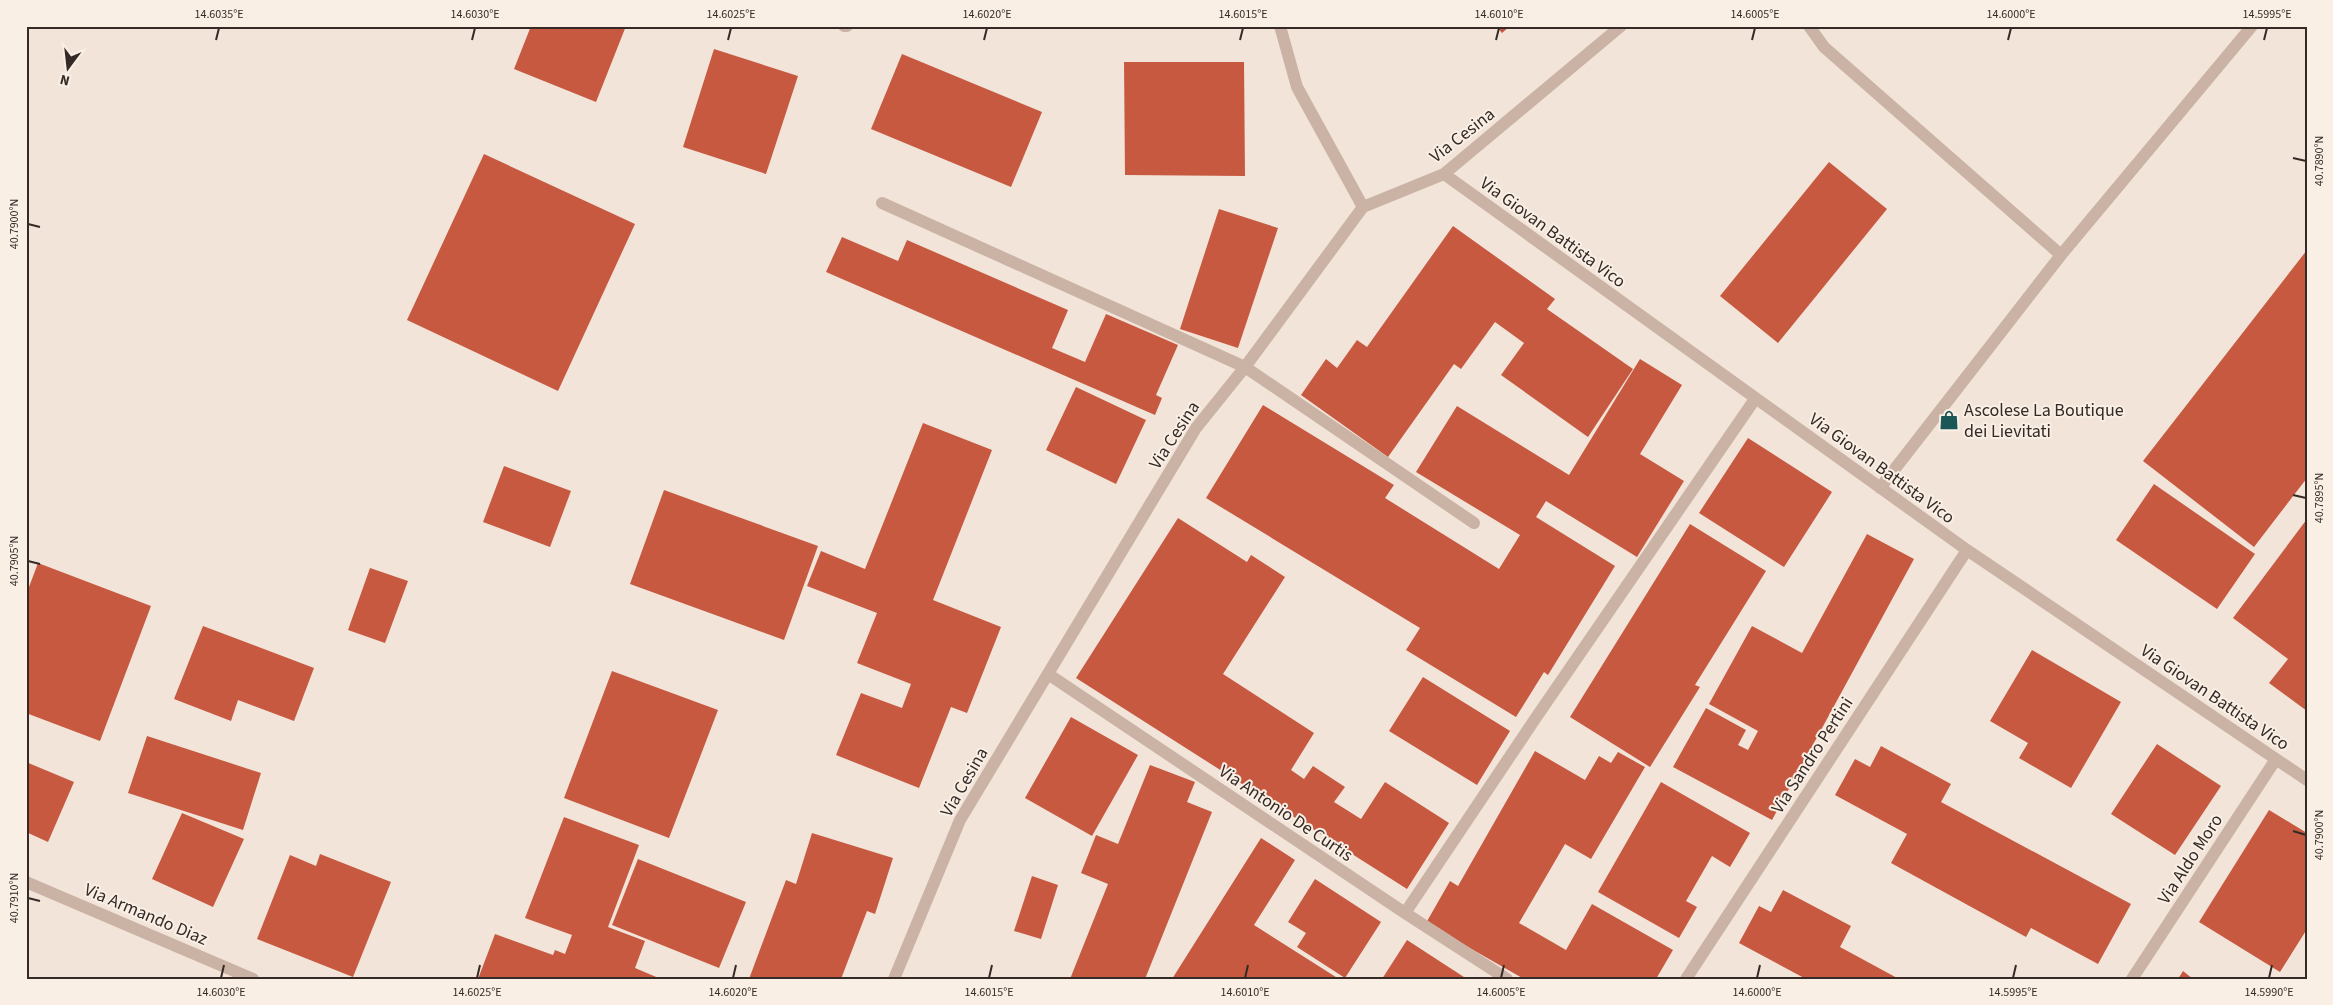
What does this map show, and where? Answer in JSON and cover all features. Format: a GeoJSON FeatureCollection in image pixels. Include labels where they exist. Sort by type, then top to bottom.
{"type":"FeatureCollection","features":[{"type":"Feature","properties":{"kind":"street"},"geometry":{"type":"LineString","coordinates":[[1280,26],[1297,87],[1363,208]]}},
{"type":"Feature","properties":{"kind":"street","name":"Via Cesina"},"geometry":{"type":"LineString","coordinates":[[894,979],[960,820],[1196,428],[1245,367],[1363,208],[1444,174],[1621,26]]}},
{"type":"Feature","properties":{"kind":"street"},"geometry":{"type":"LineString","coordinates":[[1809,26],[1824,47],[2061,255]]}},
{"type":"Feature","properties":{"kind":"street"},"geometry":{"type":"LineString","coordinates":[[1880,488],[2061,255],[2252,26]]}},
{"type":"Feature","properties":{"kind":"street","name":"Via Giovan Battista Vico"},"geometry":{"type":"LineString","coordinates":[[1444,174],[1966,550],[2307,780]]}},
{"type":"Feature","properties":{"kind":"street"},"geometry":{"type":"LineString","coordinates":[[882,203],[1245,367],[1474,523]]}},
{"type":"Feature","properties":{"kind":"street"},"geometry":{"type":"LineString","coordinates":[[1405,914],[1535,718],[1755,399]]}},
{"type":"Feature","properties":{"kind":"street","name":"Via Sandro Pertini"},"geometry":{"type":"LineString","coordinates":[[1686,979],[1966,550]]}},
{"type":"Feature","properties":{"kind":"street","name":"Via Antonio De Curtis"},"geometry":{"type":"LineString","coordinates":[[1048,674],[1405,914],[1507,979]]}},
{"type":"Feature","properties":{"kind":"street","name":"Via Aldo Moro"},"geometry":{"type":"LineString","coordinates":[[2132,979],[2276,759]]}},
{"type":"Feature","properties":{"kind":"street","name":"Via Armando Diaz"},"geometry":{"type":"LineString","coordinates":[[26,882],[253,979]]}},
{"type":"Feature","properties":{"kind":"building"},"geometry":{"type":"Polygon","coordinates":[[[531,26],[626,26],[596,102],[514,69],[531,26]]]}},
{"type":"Feature","properties":{"kind":"building"},"geometry":{"type":"Polygon","coordinates":[[[1496,26],[1510,26],[1502,33],[1496,26]]]}},
{"type":"Feature","properties":{"kind":"building"},"geometry":{"type":"Polygon","coordinates":[[[714,49],[798,76],[766,174],[683,147],[714,49]]]}},
{"type":"Feature","properties":{"kind":"building"},"geometry":{"type":"Polygon","coordinates":[[[902,54],[1042,112],[1011,187],[871,129],[902,54]]]}},
{"type":"Feature","properties":{"kind":"building"},"geometry":{"type":"Polygon","coordinates":[[[1124,62],[1244,62],[1245,176],[1125,175],[1124,62]]]}},
{"type":"Feature","properties":{"kind":"building"},"geometry":{"type":"Polygon","coordinates":[[[484,154],[635,224],[558,391],[407,320],[484,154]]]}},
{"type":"Feature","properties":{"kind":"building"},"geometry":{"type":"Polygon","coordinates":[[[1829,162],[1887,209],[1778,343],[1720,296],[1829,162]]]}},
{"type":"Feature","properties":{"kind":"building"},"geometry":{"type":"Polygon","coordinates":[[[1219,209],[1278,228],[1238,348],[1180,329],[1219,209]]]}},
{"type":"Feature","properties":{"kind":"building"},"geometry":{"type":"Polygon","coordinates":[[[1453,226],[1555,299],[1547,309],[1633,369],[1588,437],[1501,375],[1524,343],[1495,322],[1461,369],[1454,364],[1388,457],[1301,395],[1326,359],[1337,368],[1357,340],[1367,347],[1453,226]]]}},
{"type":"Feature","properties":{"kind":"building"},"geometry":{"type":"Polygon","coordinates":[[[842,237],[898,261],[907,240],[1068,310],[1052,348],[1085,362],[1106,314],[1178,345],[1156,395],[1162,398],[1155,415],[826,272],[842,237]]]}},
{"type":"Feature","properties":{"kind":"building"},"geometry":{"type":"Polygon","coordinates":[[[2307,250],[2307,478],[2254,547],[2143,461],[2307,250]]]}},
{"type":"Feature","properties":{"kind":"building"},"geometry":{"type":"Polygon","coordinates":[[[1640,359],[1682,385],[1640,454],[1684,481],[1637,557],[1546,501],[1536,517],[1615,566],[1548,675],[1544,672],[1516,717],[1406,650],[1420,628],[1206,498],[1263,405],[1394,485],[1385,498],[1499,569],[1520,535],[1416,472],[1457,406],[1569,475],[1640,359]]]}},
{"type":"Feature","properties":{"kind":"building"},"geometry":{"type":"Polygon","coordinates":[[[1076,387],[1146,420],[1116,484],[1046,450],[1076,387]]]}},
{"type":"Feature","properties":{"kind":"building"},"geometry":{"type":"Polygon","coordinates":[[[923,423],[992,450],[933,600],[1001,627],[967,713],[951,707],[919,788],[836,755],[861,693],[902,708],[911,684],[857,663],[877,613],[807,586],[821,551],[865,569],[923,423]]]}},
{"type":"Feature","properties":{"kind":"building"},"geometry":{"type":"Polygon","coordinates":[[[1748,438],[1832,492],[1784,567],[1699,513],[1748,438]]]}},
{"type":"Feature","properties":{"kind":"building"},"geometry":{"type":"Polygon","coordinates":[[[504,466],[571,491],[550,547],[483,522],[504,466]]]}},
{"type":"Feature","properties":{"kind":"building"},"geometry":{"type":"Polygon","coordinates":[[[2154,484],[2255,554],[2217,609],[2116,540],[2154,484]]]}},
{"type":"Feature","properties":{"kind":"building"},"geometry":{"type":"Polygon","coordinates":[[[664,490],[818,546],[784,640],[630,584],[664,490]]]}},
{"type":"Feature","properties":{"kind":"building"},"geometry":{"type":"Polygon","coordinates":[[[1178,518],[1247,562],[1251,555],[1285,577],[1223,674],[1314,733],[1291,770],[1304,779],[1313,766],[1345,787],[1334,802],[1361,819],[1385,782],[1449,823],[1407,889],[1076,678],[1178,518]]]}},
{"type":"Feature","properties":{"kind":"building"},"geometry":{"type":"Polygon","coordinates":[[[2307,519],[2307,711],[2269,683],[2288,659],[2233,618],[2307,519]]]}},
{"type":"Feature","properties":{"kind":"building"},"geometry":{"type":"Polygon","coordinates":[[[1690,524],[1766,571],[1695,685],[1700,687],[1650,767],[1570,717],[1690,524]]]}},
{"type":"Feature","properties":{"kind":"building"},"geometry":{"type":"Polygon","coordinates":[[[1867,534],[1914,559],[1772,820],[1673,767],[1706,708],[1746,730],[1738,745],[1748,750],[1758,731],[1709,704],[1752,626],[1802,653],[1867,534]]]}},
{"type":"Feature","properties":{"kind":"building"},"geometry":{"type":"Polygon","coordinates":[[[38,563],[151,606],[100,741],[26,713],[26,595],[38,563]]]}},
{"type":"Feature","properties":{"kind":"building"},"geometry":{"type":"Polygon","coordinates":[[[370,568],[408,581],[385,643],[348,630],[370,568]]]}},
{"type":"Feature","properties":{"kind":"building"},"geometry":{"type":"Polygon","coordinates":[[[203,626],[314,668],[294,721],[238,700],[231,721],[174,699],[203,626]]]}},
{"type":"Feature","properties":{"kind":"building"},"geometry":{"type":"Polygon","coordinates":[[[2032,650],[2121,702],[2071,788],[2019,758],[2028,743],[1990,721],[2032,650]]]}},
{"type":"Feature","properties":{"kind":"building"},"geometry":{"type":"Polygon","coordinates":[[[612,671],[718,710],[669,838],[564,798],[612,671]]]}},
{"type":"Feature","properties":{"kind":"building"},"geometry":{"type":"Polygon","coordinates":[[[1423,677],[1510,731],[1477,785],[1389,731],[1423,677]]]}},
{"type":"Feature","properties":{"kind":"building"},"geometry":{"type":"Polygon","coordinates":[[[1071,717],[1138,755],[1092,836],[1025,798],[1071,717]]]}},
{"type":"Feature","properties":{"kind":"building"},"geometry":{"type":"Polygon","coordinates":[[[147,736],[261,773],[243,830],[128,793],[147,736]]]}},
{"type":"Feature","properties":{"kind":"building"},"geometry":{"type":"Polygon","coordinates":[[[2157,744],[2221,786],[2175,855],[2111,814],[2157,744]]]}},
{"type":"Feature","properties":{"kind":"building"},"geometry":{"type":"Polygon","coordinates":[[[1881,746],[1951,784],[1941,802],[2131,904],[2098,964],[2031,928],[2026,937],[1891,863],[1907,834],[1835,795],[1855,759],[1870,767],[1881,746]]]}},
{"type":"Feature","properties":{"kind":"building"},"geometry":{"type":"Polygon","coordinates":[[[1535,751],[1585,780],[1599,756],[1611,763],[1618,752],[1645,767],[1591,859],[1565,844],[1519,923],[1566,950],[1592,904],[1673,950],[1656,979],[1524,979],[1426,923],[1450,881],[1458,886],[1535,751]]]}},
{"type":"Feature","properties":{"kind":"building"},"geometry":{"type":"Polygon","coordinates":[[[26,762],[74,782],[48,842],[26,832],[26,762]]]}},
{"type":"Feature","properties":{"kind":"building"},"geometry":{"type":"Polygon","coordinates":[[[1150,765],[1195,782],[1187,802],[1212,812],[1145,979],[1070,979],[1108,884],[1081,873],[1096,835],[1118,844],[1150,765]]]}},
{"type":"Feature","properties":{"kind":"building"},"geometry":{"type":"Polygon","coordinates":[[[1661,782],[1750,833],[1730,867],[1712,856],[1686,901],[1697,907],[1679,938],[1598,892],[1661,782]]]}},
{"type":"Feature","properties":{"kind":"building"},"geometry":{"type":"Polygon","coordinates":[[[2269,810],[2307,833],[2307,929],[2280,972],[2199,922],[2269,810]]]}},
{"type":"Feature","properties":{"kind":"building"},"geometry":{"type":"Polygon","coordinates":[[[182,813],[244,839],[213,907],[152,879],[182,813]]]}},
{"type":"Feature","properties":{"kind":"building"},"geometry":{"type":"Polygon","coordinates":[[[564,817],[639,845],[608,927],[645,941],[635,968],[661,979],[478,979],[495,934],[553,955],[555,950],[565,954],[572,935],[525,918],[564,817]]]}},
{"type":"Feature","properties":{"kind":"building"},"geometry":{"type":"Polygon","coordinates":[[[812,833],[893,858],[875,914],[867,911],[841,979],[749,979],[786,880],[796,884],[812,833]]]}},
{"type":"Feature","properties":{"kind":"building"},"geometry":{"type":"Polygon","coordinates":[[[1261,838],[1295,860],[1254,925],[1339,979],[1172,979],[1261,838]]]}},
{"type":"Feature","properties":{"kind":"building"},"geometry":{"type":"Polygon","coordinates":[[[320,854],[391,882],[353,977],[257,939],[290,855],[316,866],[320,854]]]}},
{"type":"Feature","properties":{"kind":"building"},"geometry":{"type":"Polygon","coordinates":[[[638,859],[746,902],[719,968],[612,925],[638,859]]]}},
{"type":"Feature","properties":{"kind":"building"},"geometry":{"type":"Polygon","coordinates":[[[1032,876],[1058,885],[1041,939],[1014,931],[1032,876]]]}},
{"type":"Feature","properties":{"kind":"building"},"geometry":{"type":"Polygon","coordinates":[[[1315,879],[1381,922],[1345,978],[1297,947],[1306,933],[1288,922],[1315,879]]]}},
{"type":"Feature","properties":{"kind":"building"},"geometry":{"type":"Polygon","coordinates":[[[1783,890],[1851,926],[1840,947],[1899,979],[1806,979],[1739,943],[1759,906],[1771,912],[1783,890]]]}},
{"type":"Feature","properties":{"kind":"building"},"geometry":{"type":"Polygon","coordinates":[[[1407,940],[1467,979],[1382,979],[1407,940]]]}},
{"type":"Feature","properties":{"kind":"building"},"geometry":{"type":"Polygon","coordinates":[[[2183,971],[2193,979],[2178,979],[2183,971]]]}},
{"type":"Feature","properties":{"kind":"place","name":"Ascolese La Boutique dei Lievitati"},"geometry":{"type":"Point","coordinates":[1949,420]}}]}
